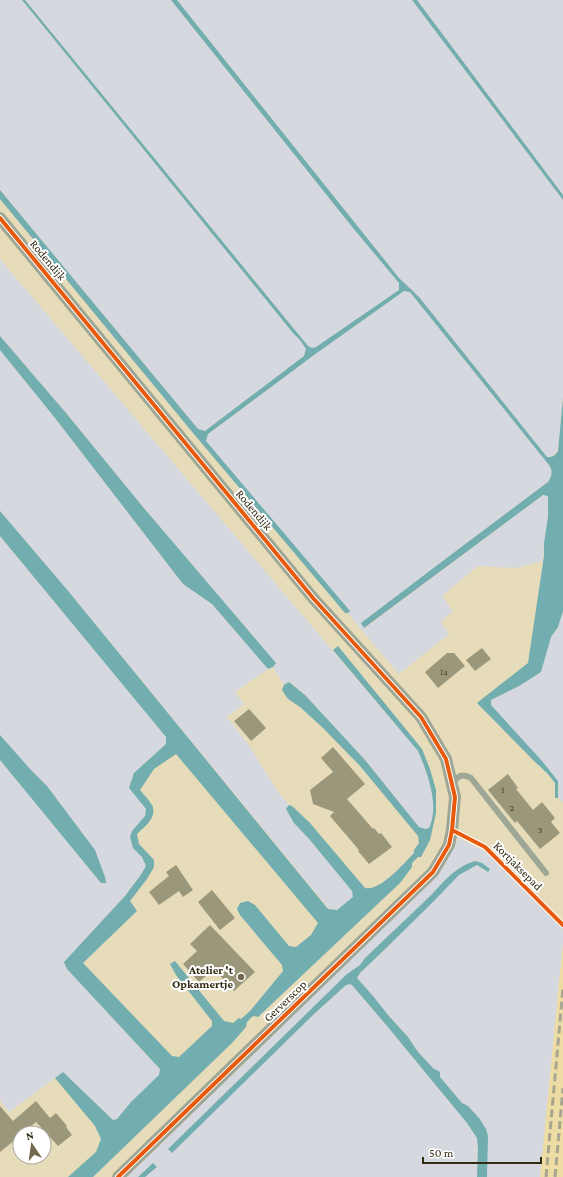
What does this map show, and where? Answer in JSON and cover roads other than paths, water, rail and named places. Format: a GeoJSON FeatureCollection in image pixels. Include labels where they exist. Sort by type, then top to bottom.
{"type":"FeatureCollection","features":[{"type":"Feature","properties":{"kind":"street","name":"Rodendijk"},"geometry":{"type":"LineString","coordinates":[[0,218],[313,598],[421,717],[446,759],[455,797],[452,830]]}},
{"type":"Feature","properties":{"kind":"street","name":"Gerverscop"},"geometry":{"type":"LineString","coordinates":[[118,1177],[433,872],[449,845],[452,830]]}},
{"type":"Feature","properties":{"kind":"lane"},"geometry":{"type":"LineString","coordinates":[[452,784],[456,778],[460,776],[465,775],[471,778],[546,873]]}},
{"type":"Feature","properties":{"kind":"water"},"geometry":{"type":"Polygon","coordinates":[[[22,0],[25,0],[308,346],[312,348],[316,347],[399,290],[399,283],[353,228],[171,0],[177,0],[399,278],[419,297],[547,457],[554,456],[558,451],[563,398],[563,611],[558,627],[551,637],[541,672],[519,686],[491,700],[491,705],[542,761],[558,781],[558,798],[555,798],[555,783],[547,773],[477,703],[528,663],[544,556],[544,543],[548,517],[548,496],[543,495],[364,628],[361,623],[548,482],[552,474],[549,465],[410,292],[404,291],[314,355],[208,434],[206,441],[350,611],[345,613],[193,433],[0,199],[0,190],[198,429],[205,431],[304,356],[306,349],[300,340],[22,0]]]}},
{"type":"Feature","properties":{"kind":"water"},"geometry":{"type":"Polygon","coordinates":[[[412,0],[417,0],[563,195],[563,200],[412,0]]]}},
{"type":"Feature","properties":{"kind":"water"},"geometry":{"type":"Polygon","coordinates":[[[0,336],[276,663],[273,667],[268,669],[212,604],[183,584],[55,418],[0,350],[0,336]]]}},
{"type":"Feature","properties":{"kind":"water"},"geometry":{"type":"Polygon","coordinates":[[[0,511],[69,592],[328,909],[337,910],[353,897],[352,891],[294,823],[286,809],[289,805],[310,823],[365,888],[371,888],[378,885],[398,870],[414,853],[414,850],[419,843],[418,836],[360,766],[323,728],[300,707],[288,699],[282,690],[284,685],[289,682],[305,695],[365,760],[419,827],[425,829],[429,828],[432,819],[433,799],[425,769],[418,751],[333,650],[338,646],[422,749],[436,790],[436,813],[430,840],[421,857],[418,857],[412,863],[412,867],[400,883],[258,1017],[253,1016],[233,1042],[93,1177],[68,1177],[96,1152],[101,1139],[95,1126],[55,1078],[63,1072],[113,1120],[117,1119],[131,1102],[159,1075],[160,1069],[67,969],[64,962],[125,896],[146,866],[142,857],[133,848],[130,837],[132,831],[145,816],[146,809],[129,788],[134,773],[166,744],[166,737],[0,536],[0,511]],[[176,754],[154,769],[140,790],[152,805],[153,814],[152,818],[137,834],[139,844],[154,860],[154,867],[147,879],[130,901],[137,911],[83,963],[172,1056],[179,1057],[212,1026],[212,1021],[176,975],[170,964],[175,961],[224,1021],[233,1023],[239,1018],[241,1019],[250,1011],[283,971],[282,965],[240,915],[237,909],[240,903],[248,901],[255,905],[289,946],[296,947],[311,935],[318,923],[176,754]]]}},
{"type":"Feature","properties":{"kind":"water"},"geometry":{"type":"Polygon","coordinates":[[[0,735],[47,786],[95,850],[106,883],[101,883],[0,760],[0,735]]]}},
{"type":"Feature","properties":{"kind":"water"},"geometry":{"type":"Polygon","coordinates":[[[475,861],[482,863],[490,869],[488,872],[477,865],[459,875],[360,973],[357,978],[408,1037],[418,1052],[434,1069],[440,1072],[440,1077],[462,1103],[468,1106],[479,1118],[486,1129],[488,1136],[487,1177],[477,1177],[477,1138],[467,1123],[387,1026],[350,984],[346,985],[313,1015],[172,1153],[168,1149],[347,974],[360,965],[365,958],[448,878],[460,868],[475,861]]]}},
{"type":"Feature","properties":{"kind":"water"},"geometry":{"type":"Polygon","coordinates":[[[153,1163],[157,1167],[145,1177],[138,1177],[153,1163]]]}},
{"type":"Feature","properties":{"kind":"railway"},"geometry":{"type":"LineString","coordinates":[[546,1177],[563,988]]}},
{"type":"Feature","properties":{"kind":"railway"},"geometry":{"type":"LineString","coordinates":[[555,1177],[563,1088]]}},
{"type":"Feature","properties":{"kind":"place","name":"Atelier 't Opkamertje"},"geometry":{"type":"Point","coordinates":[241,977]}}]}
